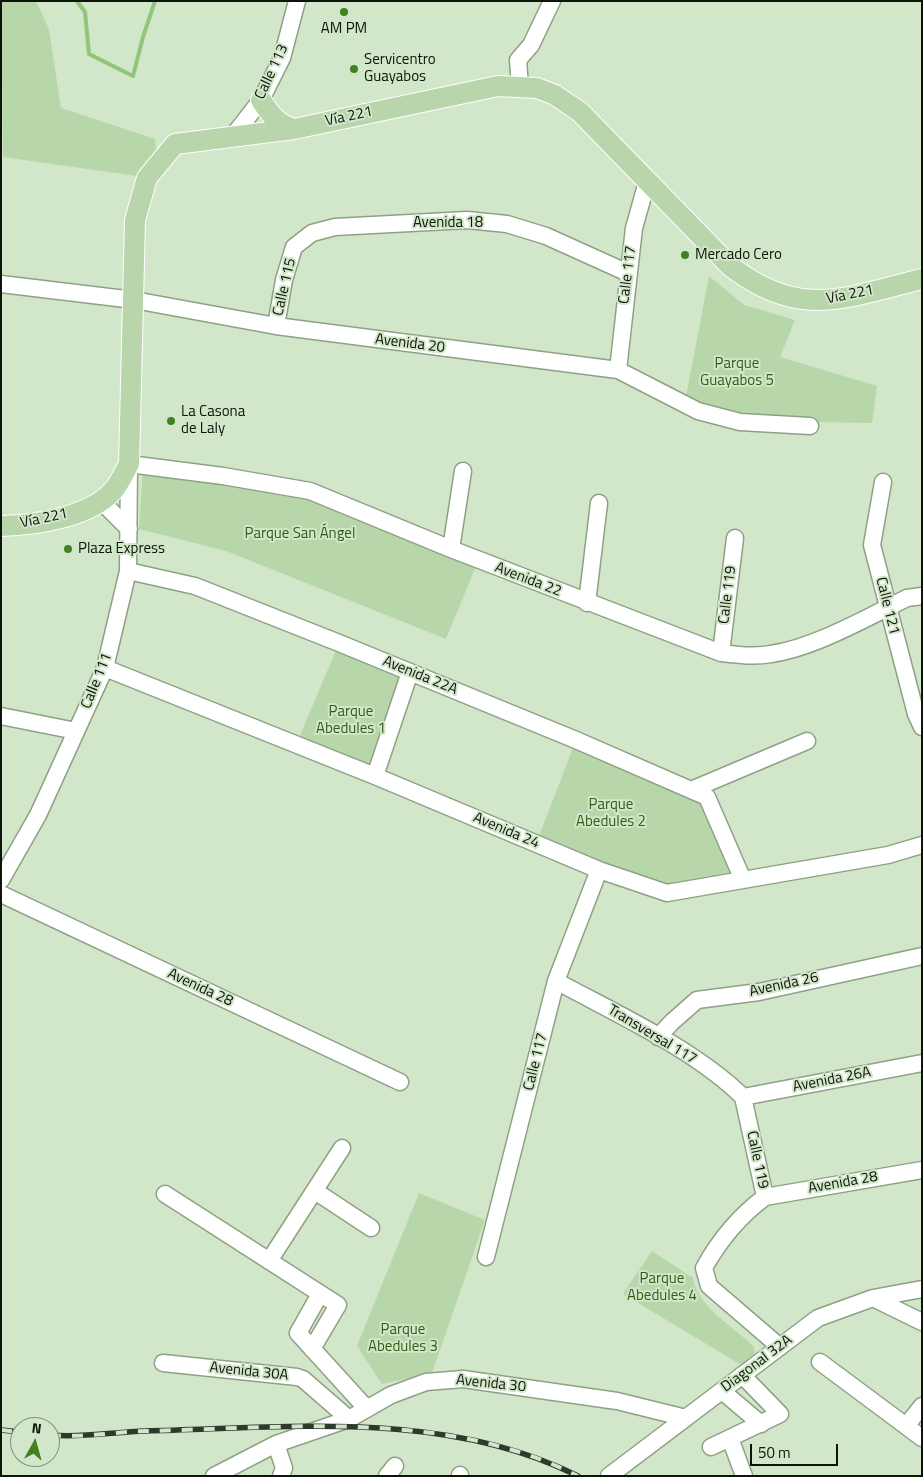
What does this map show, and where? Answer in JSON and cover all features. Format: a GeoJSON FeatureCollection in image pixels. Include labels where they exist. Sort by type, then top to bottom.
{"type":"FeatureCollection","features":[{"type":"Feature","properties":{"kind":"main road","name":"Vía 221"},"geometry":{"type":"LineString","coordinates":[[1,526],[61,518],[101,501],[115,488],[129,464],[135,220],[148,178],[176,144],[294,129],[498,86],[537,88],[555,95],[580,112],[730,266],[750,281],[774,294],[808,301],[834,300],[922,279]]}},
{"type":"Feature","properties":{"kind":"main road"},"geometry":{"type":"LineString","coordinates":[[261,100],[272,117],[282,126],[294,129]]}},
{"type":"Feature","properties":{"kind":"street","name":"Calle 113"},"geometry":{"type":"LineString","coordinates":[[233,136],[261,100],[282,58],[297,1]]}},
{"type":"Feature","properties":{"kind":"street"},"geometry":{"type":"LineString","coordinates":[[520,86],[518,60],[531,45],[552,1]]}},
{"type":"Feature","properties":{"kind":"street","name":"Calle 117"},"geometry":{"type":"LineString","coordinates":[[618,370],[634,228],[647,182]]}},
{"type":"Feature","properties":{"kind":"street","name":"Avenida 18"},"geometry":{"type":"LineString","coordinates":[[294,247],[312,234],[335,227],[466,220],[507,224],[546,236],[628,273]]}},
{"type":"Feature","properties":{"kind":"street","name":"Calle 115"},"geometry":{"type":"LineString","coordinates":[[276,326],[284,280],[294,247]]}},
{"type":"Feature","properties":{"kind":"street","name":"Avenida 20"},"geometry":{"type":"LineString","coordinates":[[1,284],[134,300],[276,326],[618,370],[698,411],[740,422],[810,426]]}},
{"type":"Feature","properties":{"kind":"street","name":"Calle 111"},"geometry":{"type":"LineString","coordinates":[[1,880],[38,816],[105,668],[128,571],[129,464]]}},
{"type":"Feature","properties":{"kind":"street","name":"Avenida 22"},"geometry":{"type":"LineString","coordinates":[[129,464],[223,476],[310,491],[588,603],[721,652],[748,656],[773,654],[821,639],[907,598],[922,596]]}},
{"type":"Feature","properties":{"kind":"street"},"geometry":{"type":"LineString","coordinates":[[451,549],[463,471]]}},
{"type":"Feature","properties":{"kind":"street","name":"Calle 121"},"geometry":{"type":"LineString","coordinates":[[883,482],[872,545],[916,714],[922,727]]}},
{"type":"Feature","properties":{"kind":"street"},"geometry":{"type":"LineString","coordinates":[[101,501],[129,529]]}},
{"type":"Feature","properties":{"kind":"street"},"geometry":{"type":"LineString","coordinates":[[588,603],[599,503]]}},
{"type":"Feature","properties":{"kind":"street","name":"Calle 119"},"geometry":{"type":"LineString","coordinates":[[721,652],[735,538]]}},
{"type":"Feature","properties":{"kind":"street","name":"Avenida 22A"},"geometry":{"type":"LineString","coordinates":[[128,571],[194,586],[584,743],[707,797],[742,880]]}},
{"type":"Feature","properties":{"kind":"street","name":"Avenida 24"},"geometry":{"type":"LineString","coordinates":[[105,668],[374,776],[599,870],[668,893],[888,855],[922,845]]}},
{"type":"Feature","properties":{"kind":"street"},"geometry":{"type":"LineString","coordinates":[[374,776],[410,672]]}},
{"type":"Feature","properties":{"kind":"street"},"geometry":{"type":"LineString","coordinates":[[1,716],[76,731]]}},
{"type":"Feature","properties":{"kind":"street"},"geometry":{"type":"LineString","coordinates":[[691,790],[807,741]]}},
{"type":"Feature","properties":{"kind":"street","name":"Calle 117"},"geometry":{"type":"LineString","coordinates":[[486,1257],[556,981],[599,870]]}},
{"type":"Feature","properties":{"kind":"street","name":"Avenida 28"},"geometry":{"type":"LineString","coordinates":[[1,894],[400,1082]]}},
{"type":"Feature","properties":{"kind":"street","name":"Avenida 26"},"geometry":{"type":"LineString","coordinates":[[658,1037],[697,1000],[759,992],[922,956]]}},
{"type":"Feature","properties":{"kind":"street","name":"Transversal 117"},"geometry":{"type":"LineString","coordinates":[[556,981],[658,1037],[726,1080],[743,1097]]}},
{"type":"Feature","properties":{"kind":"street","name":"Avenida 26A"},"geometry":{"type":"LineString","coordinates":[[743,1097],[922,1064]]}},
{"type":"Feature","properties":{"kind":"street","name":"Calle 119"},"geometry":{"type":"LineString","coordinates":[[743,1097],[765,1197],[741,1215],[716,1245],[704,1268],[710,1286],[780,1347]]}},
{"type":"Feature","properties":{"kind":"street"},"geometry":{"type":"LineString","coordinates":[[270,1261],[342,1148]]}},
{"type":"Feature","properties":{"kind":"street","name":"Avenida 28"},"geometry":{"type":"LineString","coordinates":[[765,1197],[922,1170]]}},
{"type":"Feature","properties":{"kind":"street"},"geometry":{"type":"LineString","coordinates":[[315,1191],[371,1228]]}},
{"type":"Feature","properties":{"kind":"street"},"geometry":{"type":"LineString","coordinates":[[165,1194],[338,1305],[312,1349],[367,1409]]}},
{"type":"Feature","properties":{"kind":"street","name":"Diagonal 32A"},"geometry":{"type":"LineString","coordinates":[[609,1476],[818,1318],[873,1298],[922,1289]]}},
{"type":"Feature","properties":{"kind":"street"},"geometry":{"type":"LineString","coordinates":[[873,1298],[922,1322]]}},
{"type":"Feature","properties":{"kind":"street"},"geometry":{"type":"LineString","coordinates":[[820,1362],[922,1438]]}},
{"type":"Feature","properties":{"kind":"street","name":"Avenida 30A"},"geometry":{"type":"LineString","coordinates":[[163,1364],[297,1377],[303,1379],[350,1419]]}},
{"type":"Feature","properties":{"kind":"street"},"geometry":{"type":"LineString","coordinates":[[711,1447],[780,1414],[742,1375]]}},
{"type":"Feature","properties":{"kind":"street","name":"Avenida 30"},"geometry":{"type":"LineString","coordinates":[[214,1476],[276,1444],[350,1419],[391,1395],[426,1382],[463,1379],[617,1401],[686,1418]]}},
{"type":"Feature","properties":{"kind":"street"},"geometry":{"type":"LineString","coordinates":[[722,1391],[761,1424]]}},
{"type":"Feature","properties":{"kind":"street"},"geometry":{"type":"LineString","coordinates":[[906,1426],[922,1406]]}},
{"type":"Feature","properties":{"kind":"street"},"geometry":{"type":"LineString","coordinates":[[730,1438],[740,1473]]}},
{"type":"Feature","properties":{"kind":"street"},"geometry":{"type":"LineString","coordinates":[[276,1444],[284,1468],[281,1476]]}},
{"type":"Feature","properties":{"kind":"green space"},"geometry":{"type":"Polygon","coordinates":[[[1,1],[36,1],[49,30],[61,108],[155,139],[157,158],[137,176],[3,157],[1,1]]]}},
{"type":"Feature","properties":{"kind":"green space","name":"Parque Guayabos 5"},"geometry":{"type":"Polygon","coordinates":[[[709,276],[744,305],[795,320],[780,357],[877,386],[872,423],[763,421],[685,402],[709,276]]]}},
{"type":"Feature","properties":{"kind":"green space","name":"Parque San Ángel"},"geometry":{"type":"Polygon","coordinates":[[[143,466],[310,491],[476,566],[446,639],[226,551],[139,529],[143,466]]]}},
{"type":"Feature","properties":{"kind":"green space","name":"Parque Abedules 1"},"geometry":{"type":"Polygon","coordinates":[[[339,643],[410,672],[375,776],[296,745],[339,643]]]}},
{"type":"Feature","properties":{"kind":"green space","name":"Parque Abedules 2"},"geometry":{"type":"Polygon","coordinates":[[[576,740],[707,797],[743,880],[667,893],[536,844],[576,740]]]}},
{"type":"Feature","properties":{"kind":"green space","name":"Parque Abedules 3"},"geometry":{"type":"Polygon","coordinates":[[[419,1193],[485,1220],[432,1373],[382,1384],[357,1346],[419,1193]]]}},
{"type":"Feature","properties":{"kind":"green space","name":"Parque Abedules 4"},"geometry":{"type":"Polygon","coordinates":[[[652,1251],[693,1278],[696,1289],[709,1307],[754,1347],[755,1356],[743,1366],[623,1294],[652,1251]]]}},
{"type":"Feature","properties":{"kind":"waterway"},"geometry":{"type":"LineString","coordinates":[[77,1],[85,12],[89,54],[133,76],[155,1]]}},
{"type":"Feature","properties":{"kind":"railway"},"geometry":{"type":"LineString","coordinates":[[60,1435],[254,1427],[365,1427],[420,1432],[474,1440],[527,1455],[578,1476]]}},
{"type":"Feature","properties":{"kind":"railway"},"geometry":{"type":"LineString","coordinates":[[1,1430],[10,1431]]}},
{"type":"Feature","properties":{"kind":"place","name":"AM PM"},"geometry":{"type":"Point","coordinates":[344,12]}},
{"type":"Feature","properties":{"kind":"place","name":"Servicentro Guayabos"},"geometry":{"type":"Point","coordinates":[354,69]}},
{"type":"Feature","properties":{"kind":"place","name":"Mercado Cero"},"geometry":{"type":"Point","coordinates":[685,255]}},
{"type":"Feature","properties":{"kind":"place","name":"La Casona de Laly"},"geometry":{"type":"Point","coordinates":[171,421]}},
{"type":"Feature","properties":{"kind":"place","name":"Plaza Express"},"geometry":{"type":"Point","coordinates":[68,549]}}]}
